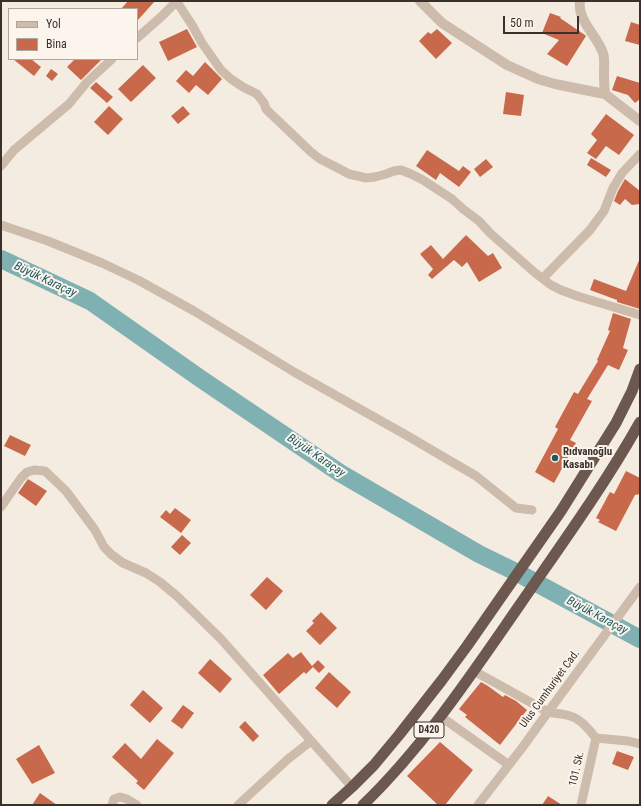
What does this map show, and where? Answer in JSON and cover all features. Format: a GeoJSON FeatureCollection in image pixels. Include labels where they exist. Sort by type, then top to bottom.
{"type":"FeatureCollection","features":[{"type":"Feature","properties":{"kind":"highway"},"geometry":{"type":"LineString","coordinates":[[332,805],[352,788],[399,736],[467,646],[561,510],[616,423],[632,391],[640,369]]}},
{"type":"Feature","properties":{"kind":"highway","name":"D420"},"geometry":{"type":"LineString","coordinates":[[363,805],[407,758],[474,671],[580,518],[640,422]]}},
{"type":"Feature","properties":{"kind":"street"},"geometry":{"type":"LineString","coordinates":[[138,37],[177,1],[202,43],[221,70],[231,79],[257,94],[270,113],[320,159],[356,176],[366,178],[375,177],[394,170],[401,170],[423,180],[452,199],[479,221],[490,233],[551,285],[561,290],[640,315]]}},
{"type":"Feature","properties":{"kind":"street"},"geometry":{"type":"LineString","coordinates":[[420,1],[442,23],[507,65],[538,79],[605,94],[640,121]]}},
{"type":"Feature","properties":{"kind":"street"},"geometry":{"type":"LineString","coordinates":[[580,1],[579,11],[596,38],[603,54],[605,94]]}},
{"type":"Feature","properties":{"kind":"street"},"geometry":{"type":"LineString","coordinates":[[1,166],[14,150],[69,104],[87,82],[111,60]]}},
{"type":"Feature","properties":{"kind":"street"},"geometry":{"type":"LineString","coordinates":[[543,278],[590,230],[604,211],[613,188],[622,173],[640,154]]}},
{"type":"Feature","properties":{"kind":"street"},"geometry":{"type":"LineString","coordinates":[[1,225],[48,241],[102,263],[152,288],[194,311],[294,372],[476,476],[516,508],[532,510]]}},
{"type":"Feature","properties":{"kind":"street"},"geometry":{"type":"LineString","coordinates":[[1,507],[21,478],[27,472],[34,470],[45,471],[66,491],[94,530],[104,547],[112,556],[123,563],[146,573],[178,597],[221,639],[352,788]]}},
{"type":"Feature","properties":{"kind":"street","name":"Ulus Cumhuriyet Cad."},"geometry":{"type":"LineString","coordinates":[[478,805],[510,765],[640,587]]}},
{"type":"Feature","properties":{"kind":"street"},"geometry":{"type":"LineString","coordinates":[[474,671],[548,712],[572,716],[586,726],[596,738],[628,741],[640,744]]}},
{"type":"Feature","properties":{"kind":"street"},"geometry":{"type":"LineString","coordinates":[[440,716],[510,765]]}},
{"type":"Feature","properties":{"kind":"street","name":"101. Sk."},"geometry":{"type":"LineString","coordinates":[[581,805],[596,738]]}},
{"type":"Feature","properties":{"kind":"street"},"geometry":{"type":"LineString","coordinates":[[238,805],[288,759],[311,741]]}},
{"type":"Feature","properties":{"kind":"street"},"geometry":{"type":"LineString","coordinates":[[112,805],[114,799],[120,797],[137,805]]}},
{"type":"Feature","properties":{"kind":"building"},"geometry":{"type":"Polygon","coordinates":[[[128,1],[155,1],[138,20],[138,8],[122,8],[128,1]]]}},
{"type":"Feature","properties":{"kind":"building"},"geometry":{"type":"Polygon","coordinates":[[[550,13],[561,17],[560,18],[586,36],[567,66],[547,54],[559,40],[542,33],[550,13]]]}},
{"type":"Feature","properties":{"kind":"building"},"geometry":{"type":"Polygon","coordinates":[[[631,22],[640,25],[640,45],[625,41],[631,22]]]}},
{"type":"Feature","properties":{"kind":"building"},"geometry":{"type":"Polygon","coordinates":[[[187,29],[197,47],[168,61],[159,42],[187,29]]]}},
{"type":"Feature","properties":{"kind":"building"},"geometry":{"type":"Polygon","coordinates":[[[437,29],[452,43],[436,59],[419,41],[428,32],[431,34],[437,29]]]}},
{"type":"Feature","properties":{"kind":"building"},"geometry":{"type":"Polygon","coordinates":[[[14,60],[32,60],[41,67],[34,76],[14,60]]]}},
{"type":"Feature","properties":{"kind":"building"},"geometry":{"type":"Polygon","coordinates":[[[74,60],[101,60],[81,80],[67,67],[74,60]]]}},
{"type":"Feature","properties":{"kind":"building"},"geometry":{"type":"Polygon","coordinates":[[[205,62],[222,79],[208,95],[196,85],[189,93],[176,81],[186,70],[193,76],[205,62]]]}},
{"type":"Feature","properties":{"kind":"building"},"geometry":{"type":"Polygon","coordinates":[[[143,65],[156,78],[131,102],[118,89],[143,65]]]}},
{"type":"Feature","properties":{"kind":"building"},"geometry":{"type":"Polygon","coordinates":[[[51,69],[58,74],[52,81],[46,76],[51,69]]]}},
{"type":"Feature","properties":{"kind":"building"},"geometry":{"type":"Polygon","coordinates":[[[617,76],[640,83],[640,99],[635,103],[628,95],[612,90],[617,76]]]}},
{"type":"Feature","properties":{"kind":"building"},"geometry":{"type":"Polygon","coordinates":[[[96,82],[113,97],[107,103],[90,88],[96,82]]]}},
{"type":"Feature","properties":{"kind":"building"},"geometry":{"type":"Polygon","coordinates":[[[506,92],[524,95],[521,116],[503,114],[506,92]]]}},
{"type":"Feature","properties":{"kind":"building"},"geometry":{"type":"Polygon","coordinates":[[[109,106],[123,119],[108,135],[94,122],[109,106]]]}},
{"type":"Feature","properties":{"kind":"building"},"geometry":{"type":"Polygon","coordinates":[[[183,106],[190,114],[178,124],[171,116],[183,106]]]}},
{"type":"Feature","properties":{"kind":"building"},"geometry":{"type":"Polygon","coordinates":[[[606,114],[634,135],[619,155],[606,146],[596,159],[587,153],[597,140],[591,134],[606,114]]]}},
{"type":"Feature","properties":{"kind":"building"},"geometry":{"type":"Polygon","coordinates":[[[427,150],[459,171],[463,166],[471,172],[459,187],[440,173],[436,180],[416,166],[427,150]]]}},
{"type":"Feature","properties":{"kind":"building"},"geometry":{"type":"Polygon","coordinates":[[[591,158],[611,170],[606,177],[587,165],[591,158]]]}},
{"type":"Feature","properties":{"kind":"building"},"geometry":{"type":"Polygon","coordinates":[[[486,159],[493,167],[480,177],[474,169],[486,159]]]}},
{"type":"Feature","properties":{"kind":"building"},"geometry":{"type":"Polygon","coordinates":[[[625,179],[640,191],[640,204],[632,205],[625,199],[620,205],[614,201],[625,179]]]}},
{"type":"Feature","properties":{"kind":"building"},"geometry":{"type":"Polygon","coordinates":[[[466,235],[488,256],[493,253],[502,268],[479,282],[467,262],[462,267],[454,260],[432,279],[428,275],[433,269],[420,254],[431,245],[443,259],[466,235]]]}},
{"type":"Feature","properties":{"kind":"building"},"geometry":{"type":"Polygon","coordinates":[[[640,258],[640,309],[617,302],[617,300],[590,290],[594,279],[626,291],[640,258]]]}},
{"type":"Feature","properties":{"kind":"building"},"geometry":{"type":"Polygon","coordinates":[[[613,313],[631,319],[623,348],[628,350],[619,370],[608,365],[587,399],[592,401],[570,440],[576,443],[554,483],[535,472],[558,429],[555,427],[574,392],[578,394],[598,361],[597,360],[610,331],[608,330],[613,313]]]}},
{"type":"Feature","properties":{"kind":"building"},"geometry":{"type":"Polygon","coordinates":[[[10,435],[31,445],[25,456],[4,446],[10,435]]]}},
{"type":"Feature","properties":{"kind":"building"},"geometry":{"type":"Polygon","coordinates":[[[626,471],[640,478],[640,494],[635,495],[616,531],[598,522],[600,520],[596,518],[610,492],[614,494],[626,471]]]}},
{"type":"Feature","properties":{"kind":"building"},"geometry":{"type":"Polygon","coordinates":[[[28,479],[47,491],[36,506],[18,493],[28,479]]]}},
{"type":"Feature","properties":{"kind":"building"},"geometry":{"type":"Polygon","coordinates":[[[175,508],[191,520],[181,533],[160,517],[166,510],[170,514],[175,508]]]}},
{"type":"Feature","properties":{"kind":"building"},"geometry":{"type":"Polygon","coordinates":[[[182,535],[191,543],[180,555],[171,547],[182,535]]]}},
{"type":"Feature","properties":{"kind":"building"},"geometry":{"type":"Polygon","coordinates":[[[267,577],[283,591],[266,610],[250,595],[267,577]]]}},
{"type":"Feature","properties":{"kind":"building"},"geometry":{"type":"Polygon","coordinates":[[[321,612],[337,628],[320,645],[306,631],[314,623],[312,621],[321,612]]]}},
{"type":"Feature","properties":{"kind":"building"},"geometry":{"type":"Polygon","coordinates":[[[301,652],[312,666],[318,660],[325,667],[319,673],[313,667],[306,674],[304,672],[279,694],[263,675],[288,653],[293,658],[301,652]]]}},
{"type":"Feature","properties":{"kind":"building"},"geometry":{"type":"Polygon","coordinates":[[[210,659],[232,679],[220,693],[198,673],[210,659]]]}},
{"type":"Feature","properties":{"kind":"building"},"geometry":{"type":"Polygon","coordinates":[[[329,672],[351,692],[337,708],[315,688],[329,672]]]}},
{"type":"Feature","properties":{"kind":"building"},"geometry":{"type":"Polygon","coordinates":[[[481,682],[503,697],[505,695],[516,701],[527,710],[500,745],[465,717],[467,715],[459,709],[481,682]]]}},
{"type":"Feature","properties":{"kind":"building"},"geometry":{"type":"Polygon","coordinates":[[[143,690],[163,708],[150,723],[130,705],[143,690]]]}},
{"type":"Feature","properties":{"kind":"building"},"geometry":{"type":"Polygon","coordinates":[[[183,705],[194,713],[182,729],[171,721],[183,705]]]}},
{"type":"Feature","properties":{"kind":"building"},"geometry":{"type":"Polygon","coordinates":[[[245,721],[259,736],[253,742],[239,727],[245,721]]]}},
{"type":"Feature","properties":{"kind":"building"},"geometry":{"type":"Polygon","coordinates":[[[157,739],[174,753],[144,790],[136,783],[138,781],[112,757],[125,743],[141,759],[157,739]]]}},
{"type":"Feature","properties":{"kind":"building"},"geometry":{"type":"Polygon","coordinates":[[[440,742],[473,770],[445,805],[438,805],[407,776],[440,742]]]}},
{"type":"Feature","properties":{"kind":"building"},"geometry":{"type":"Polygon","coordinates":[[[39,745],[55,773],[32,784],[16,759],[39,745]]]}},
{"type":"Feature","properties":{"kind":"building"},"geometry":{"type":"Polygon","coordinates":[[[617,751],[634,757],[628,770],[612,764],[617,751]]]}},
{"type":"Feature","properties":{"kind":"building"},"geometry":{"type":"Polygon","coordinates":[[[40,793],[57,805],[32,805],[40,793]]]}},
{"type":"Feature","properties":{"kind":"building"},"geometry":{"type":"Polygon","coordinates":[[[548,796],[562,805],[542,805],[548,796]]]}},
{"type":"Feature","properties":{"kind":"waterway","name":"Büyük Karaçay"},"geometry":{"type":"LineString","coordinates":[[1,259],[90,301],[201,379],[340,473],[479,554],[518,573],[640,639]]}},
{"type":"Feature","properties":{"kind":"place","name":"Rıdvanoğlu Kasabı"},"geometry":{"type":"Point","coordinates":[555,458]}}]}
